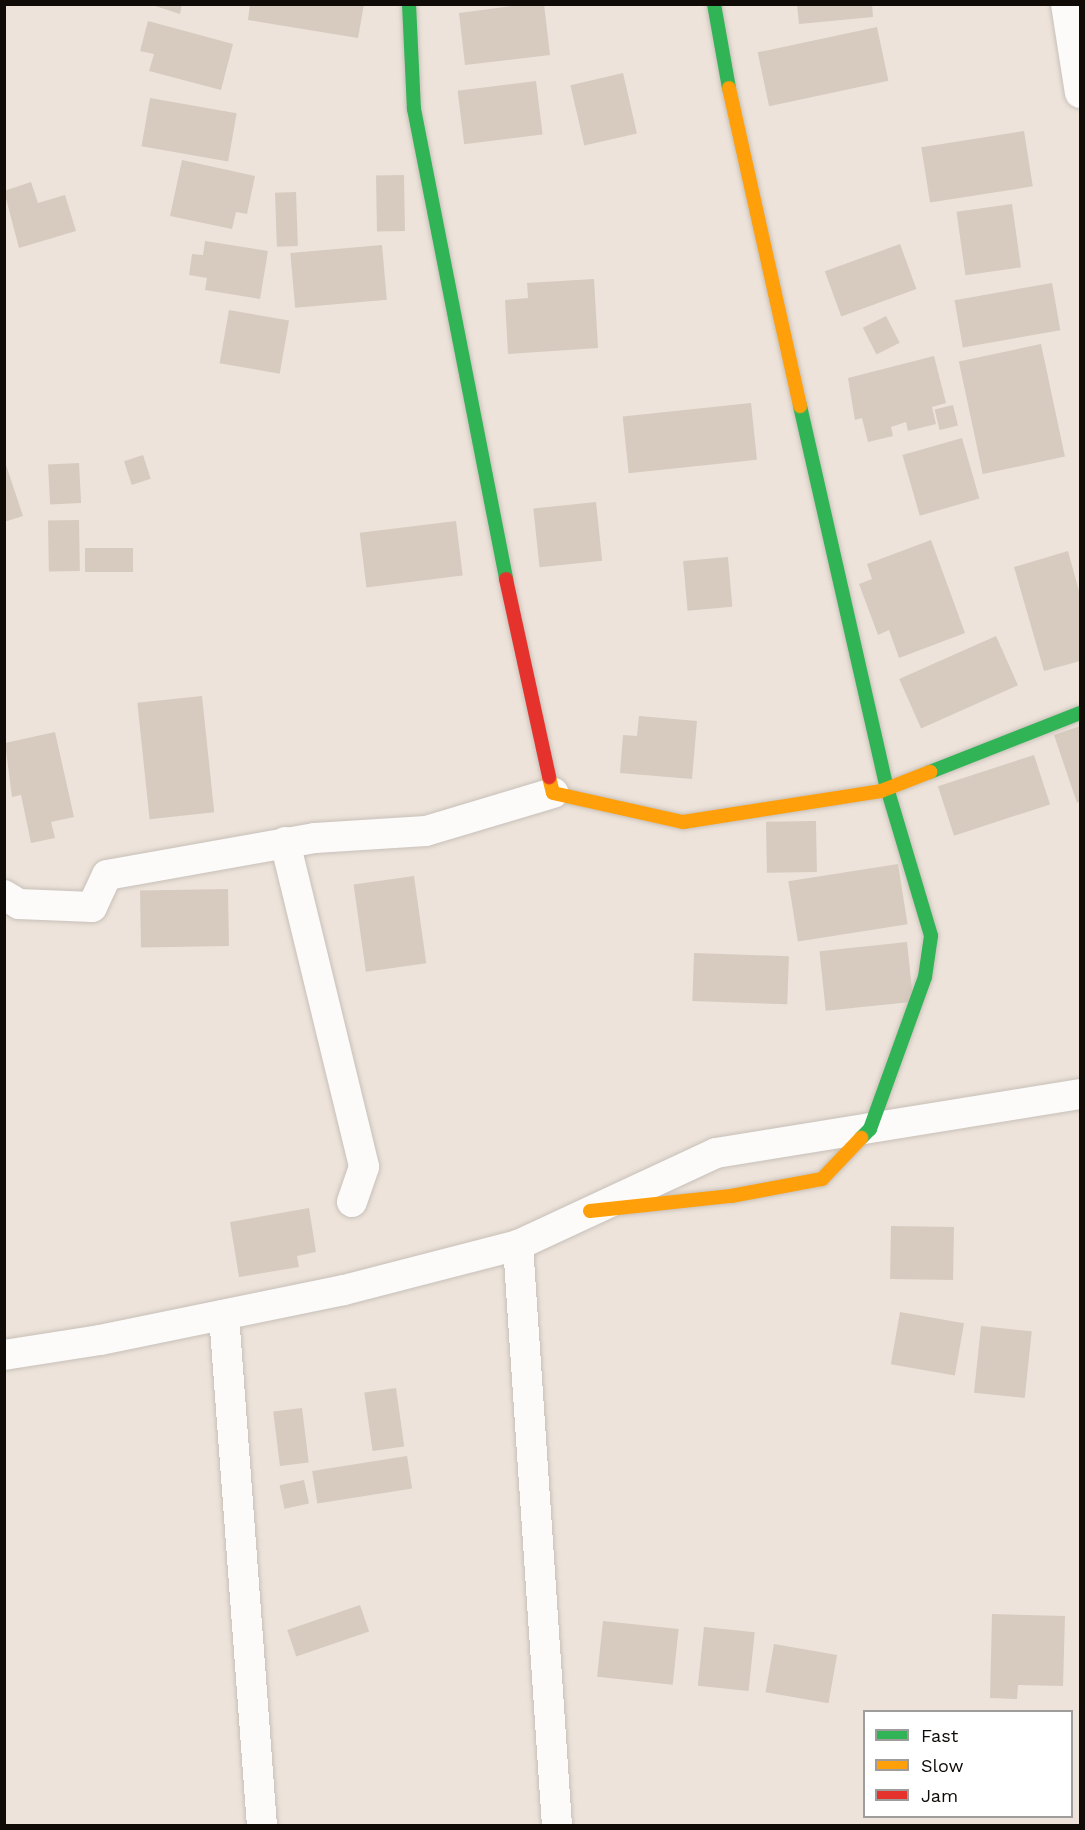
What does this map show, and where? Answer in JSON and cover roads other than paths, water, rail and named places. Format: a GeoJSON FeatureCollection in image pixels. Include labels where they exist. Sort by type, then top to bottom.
{"type":"FeatureCollection","features":[{"type":"Feature","properties":{"kind":"street"},"geometry":{"type":"LineString","coordinates":[[409,4],[416,120],[502,561],[553,793]]}},
{"type":"Feature","properties":{"kind":"street"},"geometry":{"type":"LineString","coordinates":[[590,1211],[731,1196],[822,1179],[870,1129],[925,977],[931,936],[887,789],[729,91],[714,4]]}},
{"type":"Feature","properties":{"kind":"street"},"geometry":{"type":"LineString","coordinates":[[1066,4],[1080,93]]}},
{"type":"Feature","properties":{"kind":"street"},"geometry":{"type":"LineString","coordinates":[[4,895],[19,904],[92,907],[107,875],[285,842],[426,831],[553,793],[683,822],[887,789],[1080,713]]}},
{"type":"Feature","properties":{"kind":"street"},"geometry":{"type":"LineString","coordinates":[[285,842],[364,1167],[352,1202]]}},
{"type":"Feature","properties":{"kind":"street"},"geometry":{"type":"LineString","coordinates":[[4,1355],[224,1315],[344,1290],[518,1245],[716,1153],[1080,1094]]}},
{"type":"Feature","properties":{"kind":"street"},"geometry":{"type":"LineString","coordinates":[[518,1245],[557,1826]]}},
{"type":"Feature","properties":{"kind":"street"},"geometry":{"type":"LineString","coordinates":[[224,1315],[262,1826]]}}]}
